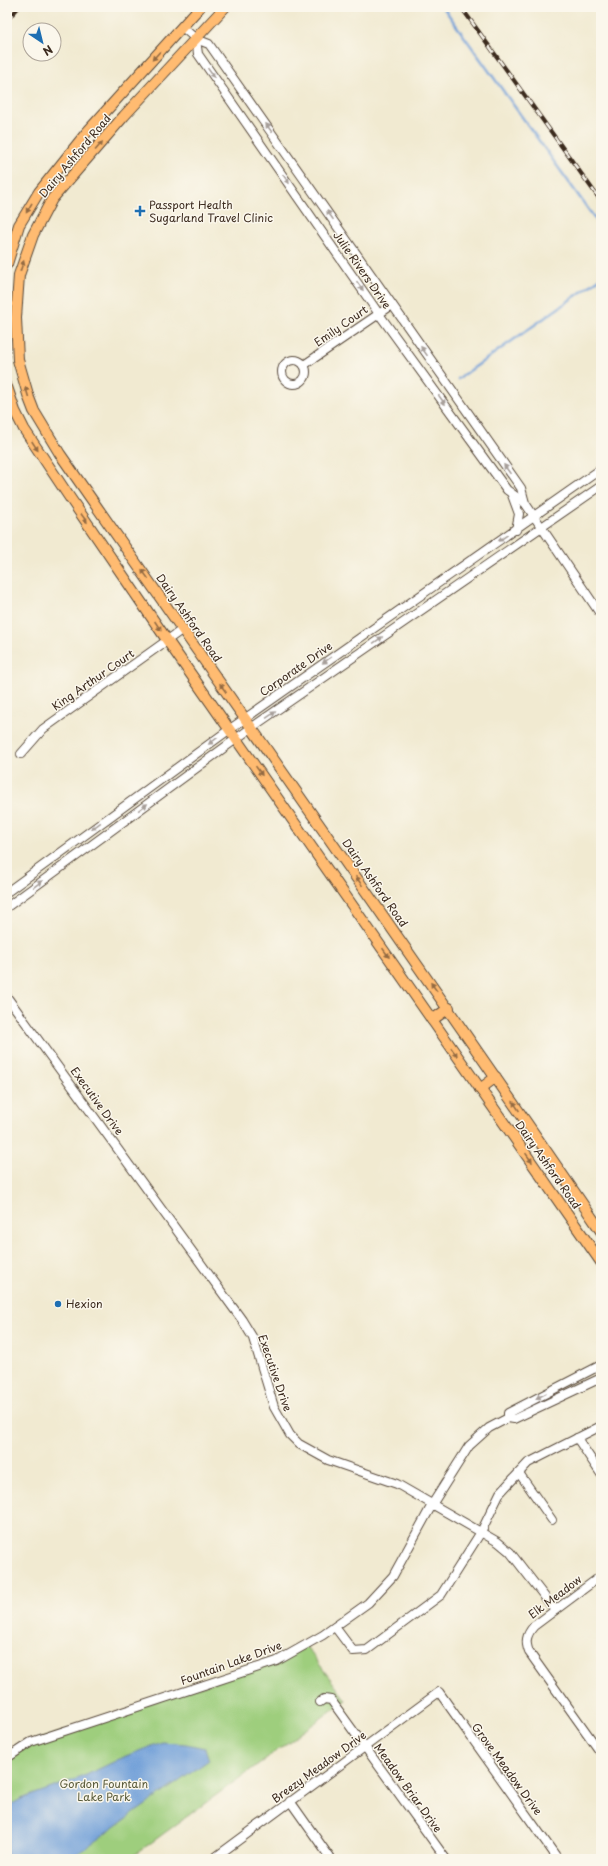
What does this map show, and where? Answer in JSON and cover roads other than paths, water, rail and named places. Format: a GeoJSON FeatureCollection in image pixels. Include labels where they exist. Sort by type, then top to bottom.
{"type":"FeatureCollection","features":[{"type":"Feature","properties":{"kind":"main road","name":"Dairy Ashford Road"},"geometry":{"type":"LineString","coordinates":[[7,264],[19,225],[39,192],[87,132],[200,7]]}},
{"type":"Feature","properties":{"kind":"main road","name":"Dairy Ashford Road"},"geometry":{"type":"LineString","coordinates":[[225,7],[124,116],[52,199],[33,235],[19,275],[16,318],[18,360],[29,398],[34,411],[60,454],[183,629],[244,719],[449,1008],[601,1231]]}},
{"type":"Feature","properties":{"kind":"main road","name":"Dairy Ashford Road"},"geometry":{"type":"LineString","coordinates":[[7,386],[15,412],[68,495],[601,1262]]}},
{"type":"Feature","properties":{"kind":"main road"},"geometry":{"type":"LineString","coordinates":[[47,463],[60,454]]}},
{"type":"Feature","properties":{"kind":"main road"},"geometry":{"type":"LineString","coordinates":[[68,495],[82,485]]}},
{"type":"Feature","properties":{"kind":"main road"},"geometry":{"type":"LineString","coordinates":[[432,1020],[449,1008]]}},
{"type":"Feature","properties":{"kind":"main road"},"geometry":{"type":"LineString","coordinates":[[480,1089],[496,1077]]}},
{"type":"Feature","properties":{"kind":"main road"},"geometry":{"type":"LineString","coordinates":[[567,1213],[582,1203]]}},
{"type":"Feature","properties":{"kind":"street","name":"Julie Rivers Drive"},"geometry":{"type":"LineString","coordinates":[[182,27],[196,39],[209,44],[521,488],[525,503]]}},
{"type":"Feature","properties":{"kind":"street","name":"Julie Rivers Drive"},"geometry":{"type":"LineString","coordinates":[[196,39],[198,54],[379,314],[512,495],[525,503],[535,516],[601,615]]}},
{"type":"Feature","properties":{"kind":"street"},"geometry":{"type":"LineString","coordinates":[[303,204],[315,194]]}},
{"type":"Feature","properties":{"kind":"street","name":"Emily Court"},"geometry":{"type":"LineString","coordinates":[[304,366],[392,305]]}},
{"type":"Feature","properties":{"kind":"street"},"geometry":{"type":"LineString","coordinates":[[419,369],[432,363]]}},
{"type":"Feature","properties":{"kind":"street","name":"Corporate Drive"},"geometry":{"type":"LineString","coordinates":[[7,892],[244,719],[516,530],[601,469]]}},
{"type":"Feature","properties":{"kind":"street"},"geometry":{"type":"LineString","coordinates":[[7,907],[251,728],[601,486]]}},
{"type":"Feature","properties":{"kind":"street"},"geometry":{"type":"LineString","coordinates":[[512,495],[519,514],[516,530]]}},
{"type":"Feature","properties":{"kind":"street"},"geometry":{"type":"LineString","coordinates":[[564,496],[572,506]]}},
{"type":"Feature","properties":{"kind":"street"},"geometry":{"type":"LineString","coordinates":[[386,620],[393,630]]}},
{"type":"Feature","properties":{"kind":"street","name":"King Arthur Court"},"geometry":{"type":"LineString","coordinates":[[21,754],[43,729],[183,629]]}},
{"type":"Feature","properties":{"kind":"street"},"geometry":{"type":"LineString","coordinates":[[166,776],[173,786]]}},
{"type":"Feature","properties":{"kind":"street","name":"Executive Drive"},"geometry":{"type":"LineString","coordinates":[[7,997],[242,1320],[253,1338],[274,1407],[290,1435],[298,1444],[316,1455],[397,1484],[434,1503],[498,1542],[510,1552],[555,1610]]}},
{"type":"Feature","properties":{"kind":"street","name":"Fountain Lake Drive"},"geometry":{"type":"LineString","coordinates":[[508,1418],[508,1413],[601,1365]]}},
{"type":"Feature","properties":{"kind":"street","name":"Fountain Lake Drive"},"geometry":{"type":"LineString","coordinates":[[7,1758],[31,1742],[277,1661],[323,1636],[368,1603],[393,1576],[434,1503],[469,1446],[489,1428],[508,1418],[514,1419],[601,1378]]}},
{"type":"Feature","properties":{"kind":"street"},"geometry":{"type":"LineString","coordinates":[[566,1383],[570,1393]]}},
{"type":"Feature","properties":{"kind":"street"},"geometry":{"type":"LineString","coordinates":[[335,1627],[353,1651],[367,1650],[441,1595],[481,1532],[500,1493],[528,1463],[601,1426]]}},
{"type":"Feature","properties":{"kind":"street"},"geometry":{"type":"LineString","coordinates":[[576,1438],[601,1474]]}},
{"type":"Feature","properties":{"kind":"street"},"geometry":{"type":"LineString","coordinates":[[519,1473],[552,1520]]}},
{"type":"Feature","properties":{"kind":"street","name":"Elk Meadow"},"geometry":{"type":"LineString","coordinates":[[601,1576],[534,1626],[529,1631],[526,1638],[526,1644],[529,1652],[601,1753]]}},
{"type":"Feature","properties":{"kind":"street","name":"Breezy Meadow Drive"},"geometry":{"type":"LineString","coordinates":[[217,1858],[439,1692]]}},
{"type":"Feature","properties":{"kind":"street","name":"Grove Meadow Drive"},"geometry":{"type":"LineString","coordinates":[[439,1692],[558,1859]]}},
{"type":"Feature","properties":{"kind":"street","name":"Meadow Briar Drive"},"geometry":{"type":"LineString","coordinates":[[320,1702],[324,1700],[331,1700],[446,1859]]}},
{"type":"Feature","properties":{"kind":"street"},"geometry":{"type":"LineString","coordinates":[[290,1802],[331,1859]]}},
{"type":"Feature","properties":{"kind":"water"},"geometry":{"type":"Polygon","coordinates":[[[162,1742],[186,1744],[205,1748],[209,1760],[70,1859],[7,1859],[7,1807],[21,1799],[82,1777],[126,1756],[162,1742]]]}},
{"type":"Feature","properties":{"kind":"waterway"},"geometry":{"type":"LineString","coordinates":[[443,7],[601,227]]}},
{"type":"Feature","properties":{"kind":"waterway"},"geometry":{"type":"LineString","coordinates":[[458,379],[601,278]]}},
{"type":"Feature","properties":{"kind":"railway"},"geometry":{"type":"LineString","coordinates":[[7,10],[10,7]]}},
{"type":"Feature","properties":{"kind":"railway"},"geometry":{"type":"LineString","coordinates":[[7,20],[19,7]]}},
{"type":"Feature","properties":{"kind":"railway"},"geometry":{"type":"LineString","coordinates":[[461,7],[601,201]]}},
{"type":"Feature","properties":{"kind":"place","name":"Passport Health Sugarland Travel Clinic"},"geometry":{"type":"Point","coordinates":[140,211]}},
{"type":"Feature","properties":{"kind":"place","name":"Hexion"},"geometry":{"type":"Point","coordinates":[58,1304]}},
{"type":"Feature","properties":{"kind":"park label","name":"Gordon Fountain Lake Park"},"geometry":{"type":"Point","coordinates":[104,1790]}}]}
